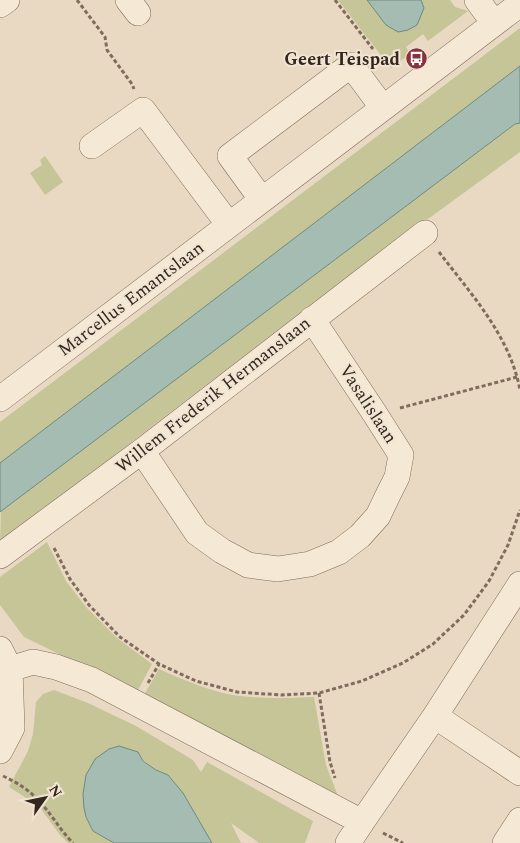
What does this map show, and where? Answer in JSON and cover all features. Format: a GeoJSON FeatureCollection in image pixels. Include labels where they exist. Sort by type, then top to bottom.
{"type":"FeatureCollection","features":[{"type":"Feature","properties":{"kind":"street"},"geometry":{"type":"LineString","coordinates":[[0,5],[7,0]]}},
{"type":"Feature","properties":{"kind":"street"},"geometry":{"type":"LineString","coordinates":[[477,0],[494,23]]}},
{"type":"Feature","properties":{"kind":"street","name":"Marcellus Emantslaan"},"geometry":{"type":"LineString","coordinates":[[0,399],[520,4]]}},
{"type":"Feature","properties":{"kind":"street"},"geometry":{"type":"LineString","coordinates":[[262,200],[230,156],[351,65],[383,108]]}},
{"type":"Feature","properties":{"kind":"street"},"geometry":{"type":"LineString","coordinates":[[92,145],[142,110],[229,225]]}},
{"type":"Feature","properties":{"kind":"street","name":"Willem Frederik Hermanslaan"},"geometry":{"type":"LineString","coordinates":[[0,556],[142,451],[425,233]]}},
{"type":"Feature","properties":{"kind":"street","name":"Vasalislaan"},"geometry":{"type":"LineString","coordinates":[[142,451],[197,533],[222,551],[248,565],[278,569],[310,564],[339,552],[360,536],[378,516],[398,476],[400,455],[312,319]]}},
{"type":"Feature","properties":{"kind":"street"},"geometry":{"type":"LineString","coordinates":[[348,843],[435,716],[520,584]]}},
{"type":"Feature","properties":{"kind":"street"},"geometry":{"type":"LineString","coordinates":[[0,751],[12,728],[5,659],[33,662],[56,667],[92,680],[362,822]]}},
{"type":"Feature","properties":{"kind":"street"},"geometry":{"type":"LineString","coordinates":[[435,716],[520,773]]}},
{"type":"Feature","properties":{"kind":"street"},"geometry":{"type":"LineString","coordinates":[[505,843],[520,820]]}},
{"type":"Feature","properties":{"kind":"path"},"geometry":{"type":"LineString","coordinates":[[77,0],[105,37],[107,50],[132,84],[142,110]]}},
{"type":"Feature","properties":{"kind":"path"},"geometry":{"type":"LineString","coordinates":[[335,0],[376,53]]}},
{"type":"Feature","properties":{"kind":"path"},"geometry":{"type":"LineString","coordinates":[[425,233],[477,301],[503,339],[518,377],[520,390]]}},
{"type":"Feature","properties":{"kind":"path"},"geometry":{"type":"LineString","coordinates":[[375,414],[518,377]]}},
{"type":"Feature","properties":{"kind":"path"},"geometry":{"type":"LineString","coordinates":[[40,527],[49,539],[70,579],[89,605],[120,637],[159,664],[196,681],[237,692],[281,695],[319,693],[362,681],[403,663],[433,644],[464,615],[489,581],[508,545],[520,510]]}},
{"type":"Feature","properties":{"kind":"path"},"geometry":{"type":"LineString","coordinates":[[319,693],[330,762],[336,780]]}},
{"type":"Feature","properties":{"kind":"path"},"geometry":{"type":"LineString","coordinates":[[0,774],[28,790],[73,843]]}},
{"type":"Feature","properties":{"kind":"green space"},"geometry":{"type":"Polygon","coordinates":[[[338,0],[367,0],[386,25],[424,8],[421,0],[450,0],[455,7],[468,11],[428,41],[423,34],[406,47],[410,54],[391,68],[338,0]]]}},
{"type":"Feature","properties":{"kind":"green space"},"geometry":{"type":"Polygon","coordinates":[[[520,28],[520,66],[0,463],[0,422],[520,28]]]}},
{"type":"Feature","properties":{"kind":"green space"},"geometry":{"type":"Polygon","coordinates":[[[520,123],[520,152],[314,302],[0,543],[1,511],[515,124],[520,123]]]}},
{"type":"Feature","properties":{"kind":"green space"},"geometry":{"type":"Polygon","coordinates":[[[45,156],[63,182],[45,195],[30,173],[42,165],[40,160],[45,156]]]}},
{"type":"Feature","properties":{"kind":"green space"},"geometry":{"type":"Polygon","coordinates":[[[47,542],[66,581],[86,607],[117,638],[152,664],[137,692],[24,637],[0,605],[0,577],[47,542]]]}},
{"type":"Feature","properties":{"kind":"green space"},"geometry":{"type":"Polygon","coordinates":[[[159,669],[199,686],[230,694],[268,698],[314,697],[326,765],[338,796],[144,695],[159,669]]]}},
{"type":"Feature","properties":{"kind":"green space"},"geometry":{"type":"Polygon","coordinates":[[[54,690],[88,703],[136,726],[193,760],[201,772],[207,762],[313,821],[305,843],[259,843],[231,823],[241,843],[212,843],[183,793],[168,775],[156,770],[143,760],[138,752],[119,746],[83,794],[86,817],[93,831],[114,843],[68,843],[39,806],[9,787],[28,751],[33,734],[36,702],[43,694],[54,690]]]}},
{"type":"Feature","properties":{"kind":"shaded area"},"geometry":{"type":"Polygon","coordinates":[[[367,0],[421,0],[424,8],[417,25],[408,30],[398,32],[386,25],[367,0]]]}},
{"type":"Feature","properties":{"kind":"shaded area"},"geometry":{"type":"Polygon","coordinates":[[[520,66],[520,123],[515,124],[0,512],[0,463],[520,66]]]}},
{"type":"Feature","properties":{"kind":"shaded area"},"geometry":{"type":"Polygon","coordinates":[[[119,746],[138,752],[143,761],[156,770],[168,775],[183,793],[212,843],[114,843],[93,831],[84,808],[83,794],[86,775],[95,759],[109,749],[119,746]]]}},
{"type":"Feature","properties":{"kind":"place","name":"Geert Teispad"},"geometry":{"type":"Point","coordinates":[416,59]}}]}
